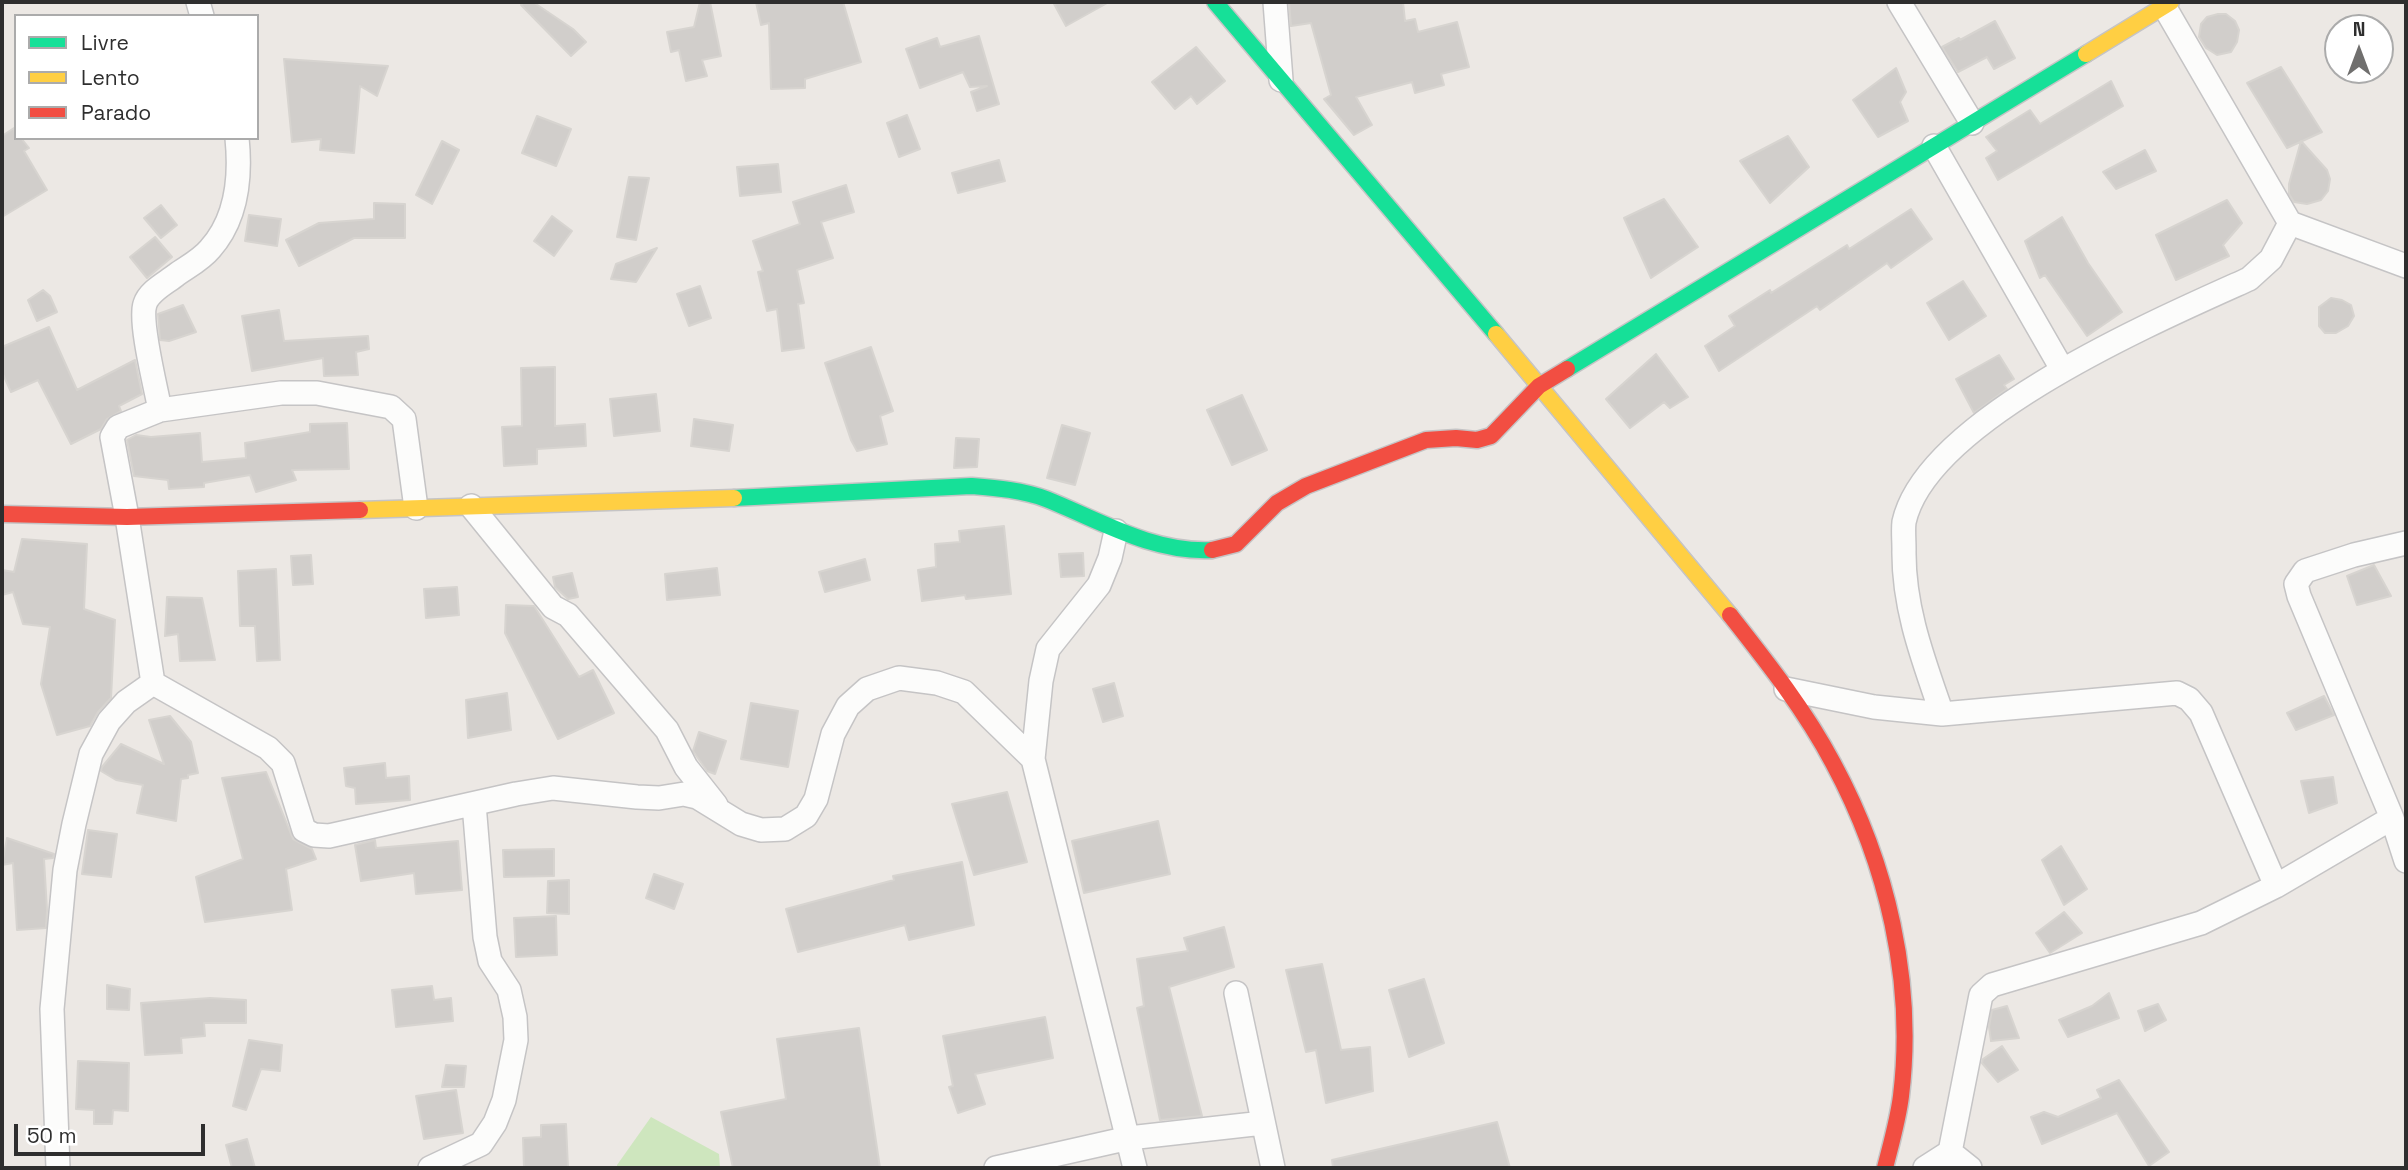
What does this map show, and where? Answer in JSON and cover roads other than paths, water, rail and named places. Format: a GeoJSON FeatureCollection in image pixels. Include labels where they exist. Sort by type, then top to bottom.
{"type":"FeatureCollection","features":[{"type":"Feature","properties":{"kind":"street"},"geometry":{"type":"LineString","coordinates":[[1275,2],[1281,80]]}},
{"type":"Feature","properties":{"kind":"street"},"geometry":{"type":"LineString","coordinates":[[1899,2],[1972,123]]}},
{"type":"Feature","properties":{"kind":"street"},"geometry":{"type":"LineString","coordinates":[[2,514],[127,517],[750,497],[971,486],[1007,489],[1044,498],[1116,531],[1167,545],[1209,551],[1236,544],[1277,503],[1306,486],[1426,440],[1478,440],[1491,436],[1539,386],[2168,4],[2290,223],[2406,266]]}},
{"type":"Feature","properties":{"kind":"street"},"geometry":{"type":"LineString","coordinates":[[1229,7],[1281,80],[1539,386],[1786,689],[1829,754],[1856,806],[1874,858],[1891,918],[1899,969],[1904,1033],[1902,1089],[1885,1168]]}},
{"type":"Feature","properties":{"kind":"street"},"geometry":{"type":"LineString","coordinates":[[160,410],[144,321],[144,305],[151,294],[209,251],[219,237],[232,212],[240,167],[237,140]]}},
{"type":"Feature","properties":{"kind":"street"},"geometry":{"type":"LineString","coordinates":[[1934,146],[2063,369]]}},
{"type":"Feature","properties":{"kind":"street"},"geometry":{"type":"LineString","coordinates":[[1942,714],[1914,632],[1906,597],[1904,523],[1914,495],[1935,467],[1968,434],[2063,369],[2249,279],[2271,260],[2290,223]]}},
{"type":"Feature","properties":{"kind":"street"},"geometry":{"type":"LineString","coordinates":[[153,682],[112,437],[118,427],[160,410],[281,393],[317,393],[391,407],[404,419],[415,508]]}},
{"type":"Feature","properties":{"kind":"street"},"geometry":{"type":"LineString","coordinates":[[471,506],[553,607],[568,615],[667,730],[685,767],[722,813]]}},
{"type":"Feature","properties":{"kind":"street"},"geometry":{"type":"LineString","coordinates":[[1116,531],[1110,558],[1099,585],[1048,649],[1041,681],[1033,759],[1135,1168]]}},
{"type":"Feature","properties":{"kind":"street"},"geometry":{"type":"LineString","coordinates":[[2406,543],[2354,555],[2305,571],[2296,584],[2392,818],[2406,861]]}},
{"type":"Feature","properties":{"kind":"street"},"geometry":{"type":"LineString","coordinates":[[153,682],[268,748],[283,763],[304,830],[314,835],[329,836],[553,788],[637,797],[659,798],[684,794],[697,797],[741,824],[761,830],[785,829],[806,816],[816,799],[833,734],[848,706],[867,689],[899,677],[937,682],[964,692],[1033,759]]}},
{"type":"Feature","properties":{"kind":"street"},"geometry":{"type":"LineString","coordinates":[[58,1168],[52,1009],[69,847],[91,754],[109,721],[125,702],[153,682]]}},
{"type":"Feature","properties":{"kind":"street"},"geometry":{"type":"LineString","coordinates":[[1786,689],[1874,708],[1942,714],[2178,693],[2189,699],[2201,713],[2276,886]]}},
{"type":"Feature","properties":{"kind":"street"},"geometry":{"type":"LineString","coordinates":[[430,1168],[481,1144],[495,1124],[504,1100],[516,1040],[515,1017],[509,990],[490,961],[485,937],[474,804]]}},
{"type":"Feature","properties":{"kind":"street"},"geometry":{"type":"LineString","coordinates":[[1925,1168],[1950,1152],[1981,995],[1992,985],[2201,923],[2276,886],[2392,818]]}},
{"type":"Feature","properties":{"kind":"street"},"geometry":{"type":"LineString","coordinates":[[1236,993],[1273,1168]]}},
{"type":"Feature","properties":{"kind":"street"},"geometry":{"type":"LineString","coordinates":[[1004,1168],[1129,1138],[1263,1123]]}},
{"type":"Feature","properties":{"kind":"street"},"geometry":{"type":"LineString","coordinates":[[1950,1152],[1970,1168]]}}]}
